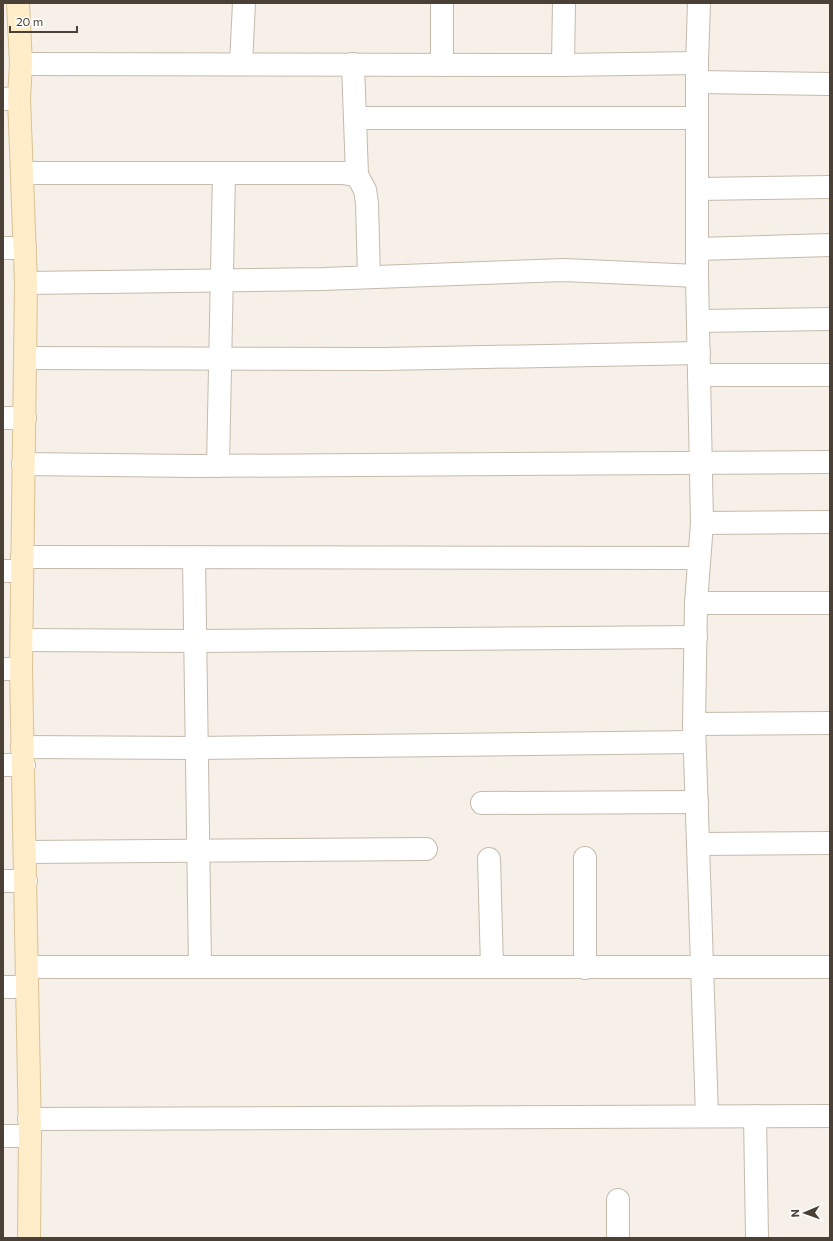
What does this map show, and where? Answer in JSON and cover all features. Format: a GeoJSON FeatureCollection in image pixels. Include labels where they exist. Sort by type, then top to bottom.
{"type":"FeatureCollection","features":[{"type":"Feature","properties":{"kind":"street"},"geometry":{"type":"LineString","coordinates":[[18,3],[21,64],[11,98],[22,173],[26,283],[26,358],[23,464],[16,567],[22,640],[12,669],[16,759],[26,852],[30,1128],[29,1238]]}},
{"type":"Feature","properties":{"kind":"street"},"geometry":{"type":"LineString","coordinates":[[241,64],[244,3]]}},
{"type":"Feature","properties":{"kind":"street"},"geometry":{"type":"LineString","coordinates":[[442,3],[442,64]]}},
{"type":"Feature","properties":{"kind":"street"},"geometry":{"type":"LineString","coordinates":[[563,65],[564,3]]}},
{"type":"Feature","properties":{"kind":"street"},"geometry":{"type":"LineString","coordinates":[[699,3],[697,73],[698,321],[702,523],[696,603],[694,733],[699,844],[707,1116]]}},
{"type":"Feature","properties":{"kind":"street"},"geometry":{"type":"LineString","coordinates":[[21,64],[563,65],[697,73],[830,84]]}},
{"type":"Feature","properties":{"kind":"street"},"geometry":{"type":"LineString","coordinates":[[353,64],[357,175],[365,190],[367,203],[369,277]]}},
{"type":"Feature","properties":{"kind":"street"},"geometry":{"type":"LineString","coordinates":[[355,118],[697,118]]}},
{"type":"Feature","properties":{"kind":"street"},"geometry":{"type":"LineString","coordinates":[[22,173],[343,172],[357,175]]}},
{"type":"Feature","properties":{"kind":"street"},"geometry":{"type":"LineString","coordinates":[[218,466],[224,173]]}},
{"type":"Feature","properties":{"kind":"street"},"geometry":{"type":"LineString","coordinates":[[698,189],[830,187]]}},
{"type":"Feature","properties":{"kind":"street"},"geometry":{"type":"LineString","coordinates":[[698,249],[830,245]]}},
{"type":"Feature","properties":{"kind":"street"},"geometry":{"type":"LineString","coordinates":[[3,248],[25,248]]}},
{"type":"Feature","properties":{"kind":"street"},"geometry":{"type":"LineString","coordinates":[[26,283],[369,277],[564,270],[698,276]]}},
{"type":"Feature","properties":{"kind":"street"},"geometry":{"type":"LineString","coordinates":[[698,321],[830,319]]}},
{"type":"Feature","properties":{"kind":"street"},"geometry":{"type":"LineString","coordinates":[[26,358],[383,359],[699,353]]}},
{"type":"Feature","properties":{"kind":"street"},"geometry":{"type":"LineString","coordinates":[[699,375],[830,375]]}},
{"type":"Feature","properties":{"kind":"street"},"geometry":{"type":"LineString","coordinates":[[3,418],[25,418]]}},
{"type":"Feature","properties":{"kind":"street"},"geometry":{"type":"LineString","coordinates":[[23,464],[218,466],[830,462]]}},
{"type":"Feature","properties":{"kind":"street"},"geometry":{"type":"LineString","coordinates":[[702,523],[830,522]]}},
{"type":"Feature","properties":{"kind":"street"},"geometry":{"type":"LineString","coordinates":[[16,567],[194,558],[700,558]]}},
{"type":"Feature","properties":{"kind":"street"},"geometry":{"type":"LineString","coordinates":[[194,558],[200,967]]}},
{"type":"Feature","properties":{"kind":"street"},"geometry":{"type":"LineString","coordinates":[[696,603],[830,603]]}},
{"type":"Feature","properties":{"kind":"street"},"geometry":{"type":"LineString","coordinates":[[22,640],[196,641],[696,637]]}},
{"type":"Feature","properties":{"kind":"street"},"geometry":{"type":"LineString","coordinates":[[16,759],[197,748],[694,733],[830,723]]}},
{"type":"Feature","properties":{"kind":"street"},"geometry":{"type":"LineString","coordinates":[[482,803],[697,802]]}},
{"type":"Feature","properties":{"kind":"street"},"geometry":{"type":"LineString","coordinates":[[699,844],[830,843]]}},
{"type":"Feature","properties":{"kind":"street"},"geometry":{"type":"LineString","coordinates":[[26,852],[198,852],[426,849]]}},
{"type":"Feature","properties":{"kind":"street"},"geometry":{"type":"LineString","coordinates":[[585,858],[585,968]]}},
{"type":"Feature","properties":{"kind":"street"},"geometry":{"type":"LineString","coordinates":[[489,859],[492,967]]}},
{"type":"Feature","properties":{"kind":"street"},"geometry":{"type":"LineString","coordinates":[[3,882],[26,881]]}},
{"type":"Feature","properties":{"kind":"street"},"geometry":{"type":"LineString","coordinates":[[3,987],[27,977],[200,967],[830,967]]}},
{"type":"Feature","properties":{"kind":"street"},"geometry":{"type":"LineString","coordinates":[[3,1136],[30,1128],[707,1116],[830,1116]]}},
{"type":"Feature","properties":{"kind":"street"},"geometry":{"type":"LineString","coordinates":[[755,1116],[757,1238]]}},
{"type":"Feature","properties":{"kind":"street"},"geometry":{"type":"LineString","coordinates":[[618,1200],[618,1238]]}}]}
